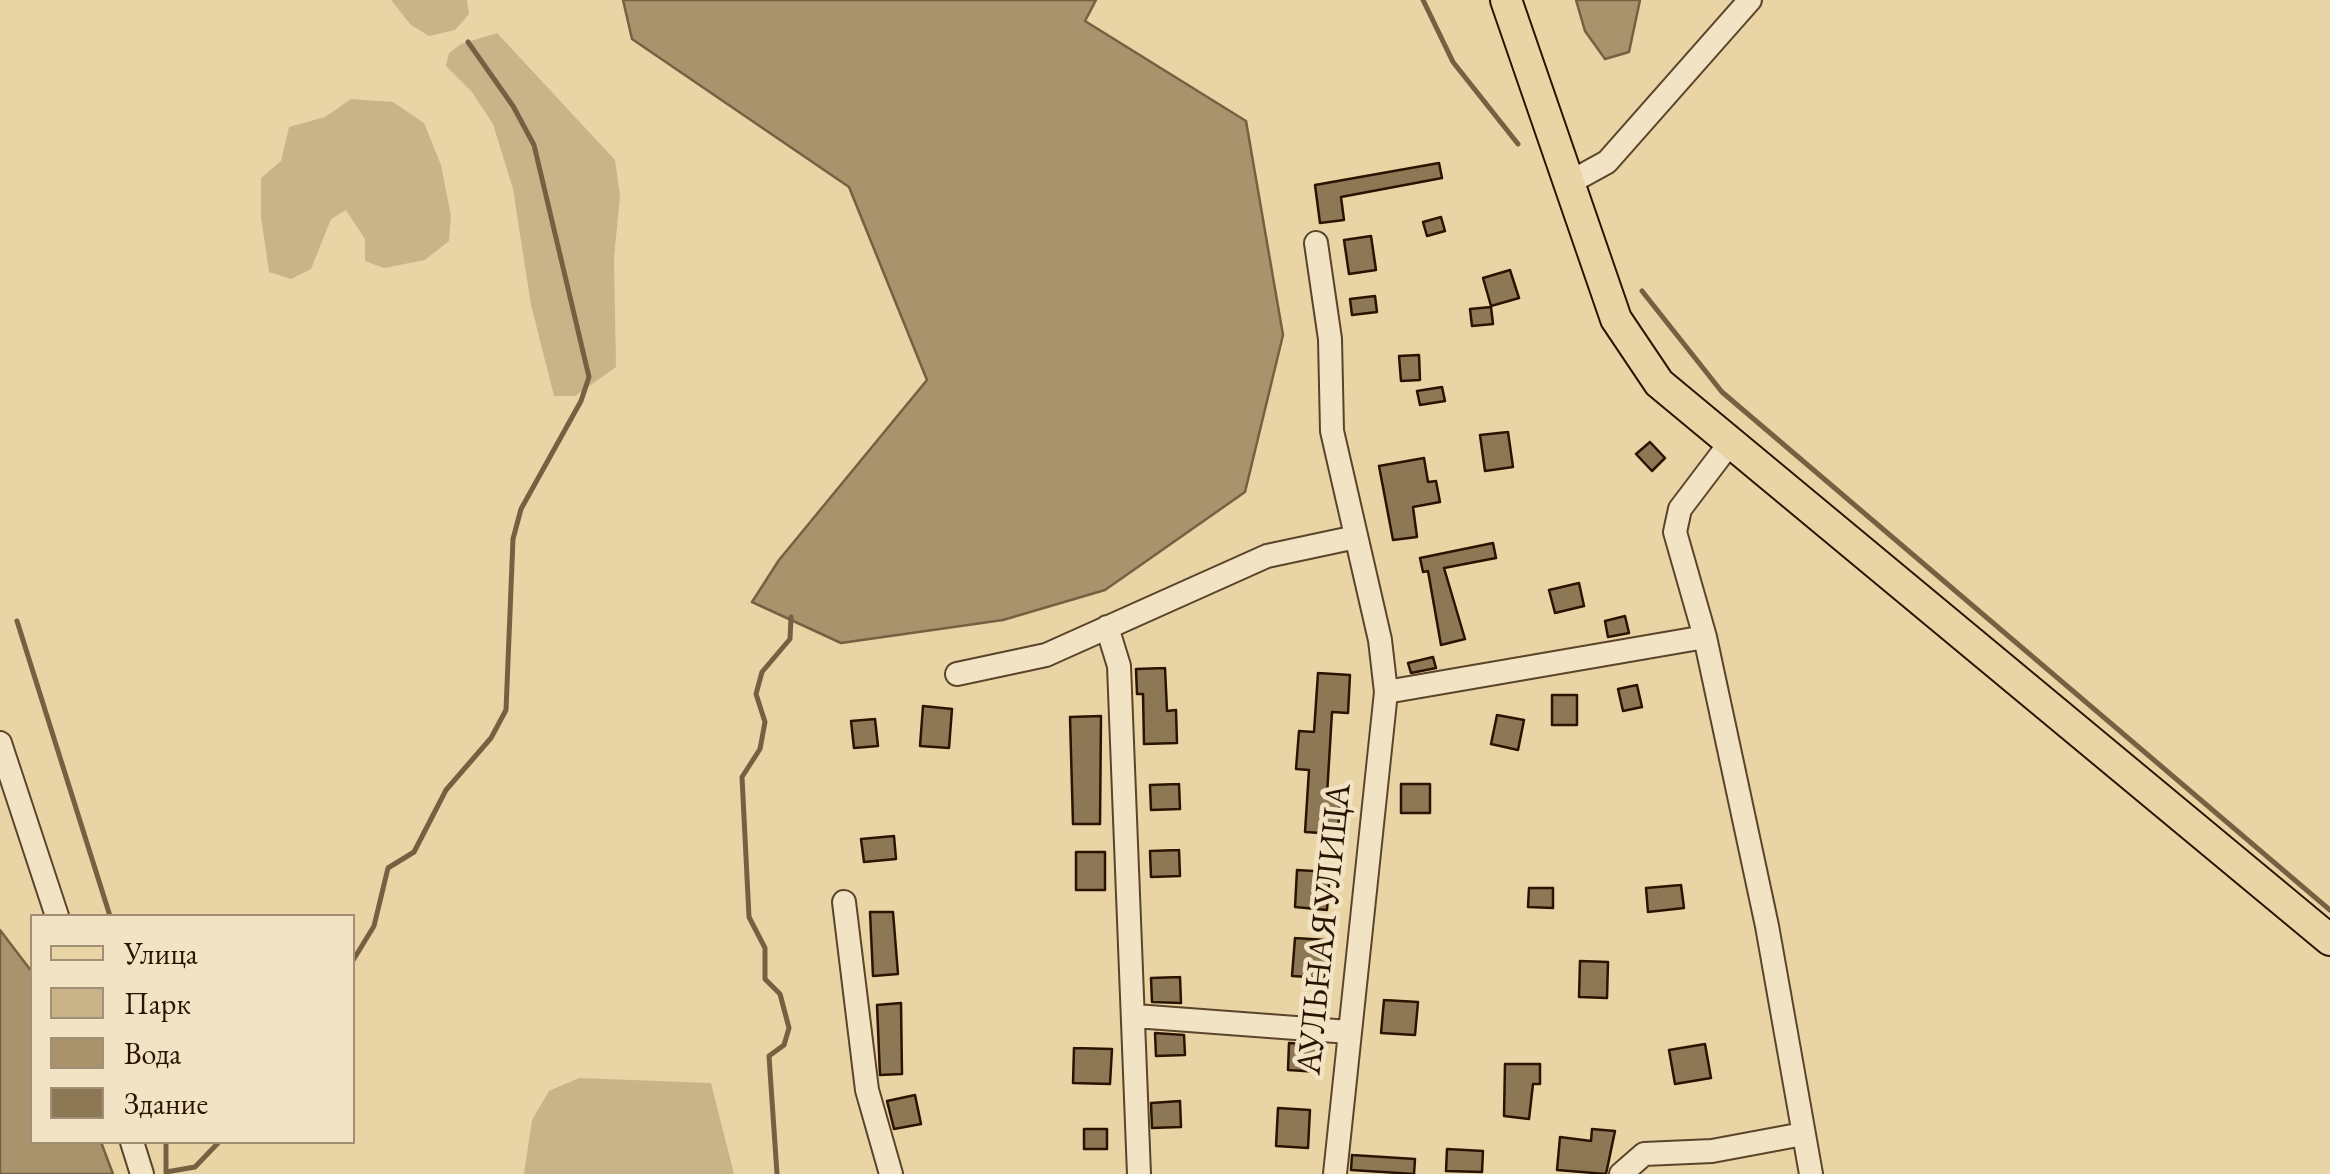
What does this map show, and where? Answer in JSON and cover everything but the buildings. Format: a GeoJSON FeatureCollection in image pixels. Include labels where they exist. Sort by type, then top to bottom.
{"type":"FeatureCollection","features":[{"type":"Feature","properties":{"kind":"main road"},"geometry":{"type":"LineString","coordinates":[[1506,0],[1566,184],[1626,340],[1660,383],[2330,940]]}},
{"type":"Feature","properties":{"kind":"street"},"geometry":{"type":"LineString","coordinates":[[1566,184],[1607,162],[1750,0]]}},
{"type":"Feature","properties":{"kind":"street","name":"АУЛЬНАЯ УЛИЦА"},"geometry":{"type":"LineString","coordinates":[[1316,244],[1330,339],[1332,431],[1386,692],[1334,1174]]}},
{"type":"Feature","properties":{"kind":"street"},"geometry":{"type":"LineString","coordinates":[[1730,442],[1676,519],[1678,548],[1705,636],[1767,926],[1810,1174]]}},
{"type":"Feature","properties":{"kind":"street"},"geometry":{"type":"LineString","coordinates":[[957,674],[1046,656],[1267,556],[1356,538]]}},
{"type":"Feature","properties":{"kind":"street"},"geometry":{"type":"LineString","coordinates":[[1107,627],[1119,666],[1136,1016],[1139,1174]]}},
{"type":"Feature","properties":{"kind":"street"},"geometry":{"type":"LineString","coordinates":[[1386,692],[1705,636]]}},
{"type":"Feature","properties":{"kind":"street"},"geometry":{"type":"LineString","coordinates":[[0,743],[56,914]]}},
{"type":"Feature","properties":{"kind":"street"},"geometry":{"type":"LineString","coordinates":[[844,902],[866,1090],[890,1174]]}},
{"type":"Feature","properties":{"kind":"street"},"geometry":{"type":"LineString","coordinates":[[1136,1016],[1349,1032]]}},
{"type":"Feature","properties":{"kind":"street"},"geometry":{"type":"LineString","coordinates":[[1621,1174],[1644,1154],[1712,1151],[1803,1134]]}},
{"type":"Feature","properties":{"kind":"street"},"geometry":{"type":"LineString","coordinates":[[133,1144],[142,1174]]}},
{"type":"Feature","properties":{"kind":"green space"},"geometry":{"type":"Polygon","coordinates":[[[391,0],[467,0],[469,14],[455,30],[429,36],[411,25],[391,0]]]}},
{"type":"Feature","properties":{"kind":"green space"},"geometry":{"type":"Polygon","coordinates":[[[497,33],[615,160],[620,196],[614,258],[616,367],[575,396],[554,396],[531,305],[513,189],[493,124],[472,92],[446,66],[449,53],[461,44],[497,33]]]}},
{"type":"Feature","properties":{"kind":"green space"},"geometry":{"type":"Polygon","coordinates":[[[351,99],[393,102],[424,123],[441,165],[451,216],[449,241],[425,260],[384,268],[365,261],[365,239],[346,210],[331,219],[311,269],[291,279],[269,272],[261,217],[261,178],[281,161],[289,127],[325,117],[351,99]]]}},
{"type":"Feature","properties":{"kind":"green space"},"geometry":{"type":"Polygon","coordinates":[[[579,1078],[711,1083],[734,1174],[524,1174],[532,1120],[549,1091],[579,1078]]]}},
{"type":"Feature","properties":{"kind":"water"},"geometry":{"type":"Polygon","coordinates":[[[623,0],[1096,0],[1085,21],[1246,121],[1283,335],[1245,492],[1105,590],[1003,620],[841,643],[752,602],[779,560],[927,380],[849,187],[632,39],[623,0]]]}},
{"type":"Feature","properties":{"kind":"water"},"geometry":{"type":"Polygon","coordinates":[[[1576,0],[1640,0],[1629,52],[1605,59],[1585,31],[1576,0]]]}},
{"type":"Feature","properties":{"kind":"water"},"geometry":{"type":"Polygon","coordinates":[[[0,930],[30,969],[30,1144],[102,1144],[113,1174],[0,1174],[0,930]]]}},
{"type":"Feature","properties":{"kind":"waterway"},"geometry":{"type":"LineString","coordinates":[[1423,0],[1453,62],[1518,144]]}},
{"type":"Feature","properties":{"kind":"waterway"},"geometry":{"type":"LineString","coordinates":[[355,957],[374,926],[388,868],[414,852],[446,790],[491,738],[506,710],[513,539],[521,509],[581,401],[589,377],[534,145],[513,106],[468,42]]}},
{"type":"Feature","properties":{"kind":"waterway"},"geometry":{"type":"LineString","coordinates":[[1642,291],[1722,392],[2330,910]]}},
{"type":"Feature","properties":{"kind":"waterway"},"geometry":{"type":"LineString","coordinates":[[777,1174],[769,1056],[784,1045],[789,1028],[780,994],[765,979],[765,948],[749,917],[742,777],[760,749],[765,722],[756,694],[762,672],[790,639],[791,617]]}},
{"type":"Feature","properties":{"kind":"waterway"},"geometry":{"type":"LineString","coordinates":[[17,621],[109,914]]}},
{"type":"Feature","properties":{"kind":"waterway"},"geometry":{"type":"LineString","coordinates":[[166,1144],[166,1171]]}},
{"type":"Feature","properties":{"kind":"waterway"},"geometry":{"type":"LineString","coordinates":[[166,1172],[195,1167],[217,1144]]}}]}
